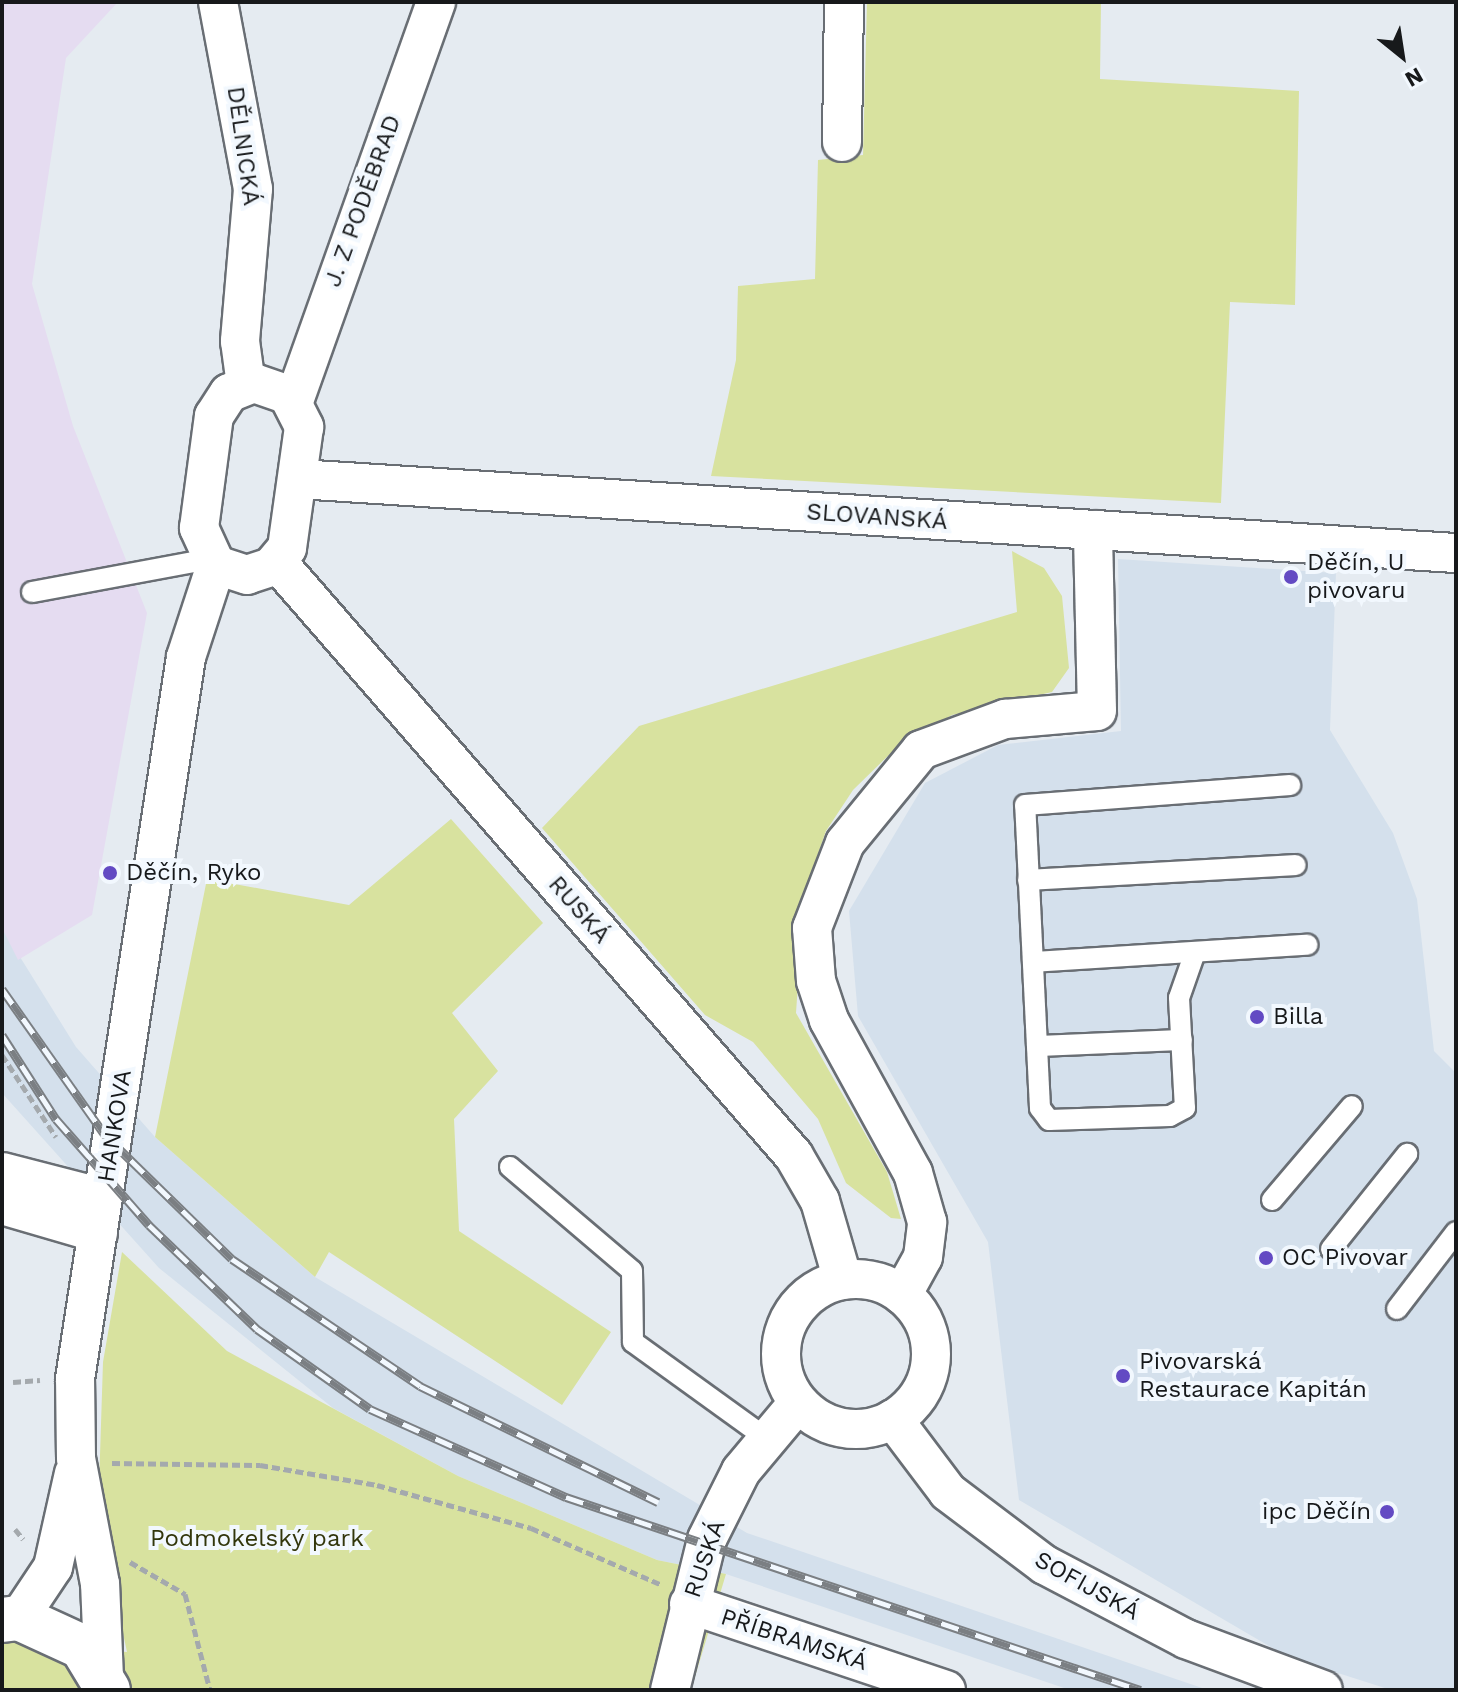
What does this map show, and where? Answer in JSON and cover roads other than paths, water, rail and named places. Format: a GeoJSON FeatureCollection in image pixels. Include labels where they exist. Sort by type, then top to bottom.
{"type":"FeatureCollection","features":[{"type":"Feature","properties":{"kind":"main road"},"geometry":{"type":"LineString","coordinates":[[11,1619],[82,1647],[106,1684]]}},
{"type":"Feature","properties":{"kind":"street","name":"DĚLNICKÁ"},"geometry":{"type":"LineString","coordinates":[[218,2],[253,189],[240,341],[246,385]]}},
{"type":"Feature","properties":{"kind":"street","name":"J. Z PODĚBRAD"},"geometry":{"type":"LineString","coordinates":[[294,401],[436,2]]}},
{"type":"Feature","properties":{"kind":"street"},"geometry":{"type":"LineString","coordinates":[[842,142],[844,2]]}},
{"type":"Feature","properties":{"kind":"street"},"geometry":{"type":"LineString","coordinates":[[246,385],[272,385],[294,401],[304,427],[290,540],[277,562],[247,575],[213,562],[199,528],[212,423],[223,400],[246,385]]}},
{"type":"Feature","properties":{"kind":"street","name":"SLOVANSKÁ"},"geometry":{"type":"LineString","coordinates":[[298,479],[1456,553]]}},
{"type":"Feature","properties":{"kind":"street"},"geometry":{"type":"LineString","coordinates":[[902,1295],[923,1257],[927,1222],[913,1173],[829,1020],[816,981],[812,928],[845,843],[921,750],[1005,719],[1097,711],[1093,530]]}},
{"type":"Feature","properties":{"kind":"street","name":"HANKOVA"},"geometry":{"type":"LineString","coordinates":[[106,1684],[91,1460],[75,1379],[186,657],[213,562]]}},
{"type":"Feature","properties":{"kind":"street","name":"RUSKÁ"},"geometry":{"type":"LineString","coordinates":[[277,562],[794,1156],[820,1201],[843,1280]]}},
{"type":"Feature","properties":{"kind":"street"},"geometry":{"type":"LineString","coordinates":[[2,1172],[100,1216]]}},
{"type":"Feature","properties":{"kind":"street"},"geometry":{"type":"LineString","coordinates":[[2,1205],[100,1216]]}},
{"type":"Feature","properties":{"kind":"street"},"geometry":{"type":"LineString","coordinates":[[843,1280],[884,1285],[902,1295],[917,1310],[931,1349],[922,1389],[893,1419],[863,1428],[832,1426],[798,1403],[785,1380],[785,1329],[798,1306],[843,1280]]}},
{"type":"Feature","properties":{"kind":"street","name":"RUSKÁ"},"geometry":{"type":"LineString","coordinates":[[670,1690],[707,1539],[766,1438],[798,1403]]}},
{"type":"Feature","properties":{"kind":"street","name":"SOFIJSKÁ"},"geometry":{"type":"LineString","coordinates":[[893,1419],[948,1492],[1045,1565],[1186,1639],[1323,1690]]}},
{"type":"Feature","properties":{"kind":"street"},"geometry":{"type":"LineString","coordinates":[[11,1619],[53,1567],[91,1460]]}},
{"type":"Feature","properties":{"kind":"street","name":"PŘÍBRAMSKÁ"},"geometry":{"type":"LineString","coordinates":[[689,1604],[946,1690]]}},
{"type":"Feature","properties":{"kind":"lane"},"geometry":{"type":"LineString","coordinates":[[32,592],[213,562]]}},
{"type":"Feature","properties":{"kind":"lane"},"geometry":{"type":"LineString","coordinates":[[1193,958],[1181,974],[1185,1108],[1170,1116],[1065,1125],[1040,1108],[1028,880],[1021,821],[1032,802],[1290,785]]}},
{"type":"Feature","properties":{"kind":"lane"},"geometry":{"type":"LineString","coordinates":[[1028,880],[1296,865]]}},
{"type":"Feature","properties":{"kind":"lane"},"geometry":{"type":"LineString","coordinates":[[1033,962],[1193,958],[1307,945]]}},
{"type":"Feature","properties":{"kind":"lane"},"geometry":{"type":"LineString","coordinates":[[1037,1046],[1182,1040]]}},
{"type":"Feature","properties":{"kind":"lane"},"geometry":{"type":"LineString","coordinates":[[1272,1200],[1352,1106]]}},
{"type":"Feature","properties":{"kind":"lane"},"geometry":{"type":"LineString","coordinates":[[1331,1249],[1407,1154]]}},
{"type":"Feature","properties":{"kind":"lane"},"geometry":{"type":"LineString","coordinates":[[510,1167],[632,1271],[633,1342],[766,1438]]}},
{"type":"Feature","properties":{"kind":"lane"},"geometry":{"type":"LineString","coordinates":[[1397,1309],[1456,1232]]}},
{"type":"Feature","properties":{"kind":"railway"},"geometry":{"type":"LineString","coordinates":[[2,989],[105,1135],[232,1259],[420,1386],[658,1502]]}},
{"type":"Feature","properties":{"kind":"railway"},"geometry":{"type":"LineString","coordinates":[[2,1035],[56,1119],[149,1225],[257,1329],[370,1409],[566,1497],[1140,1690]]}},
{"type":"Feature","properties":{"kind":"place","name":"Děčín, U pivovaru"},"geometry":{"type":"Point","coordinates":[1291,577]}},
{"type":"Feature","properties":{"kind":"place","name":"Děčín, Ryko"},"geometry":{"type":"Point","coordinates":[110,873]}},
{"type":"Feature","properties":{"kind":"place","name":"Billa"},"geometry":{"type":"Point","coordinates":[1257,1017]}},
{"type":"Feature","properties":{"kind":"place","name":"OC Pivovar"},"geometry":{"type":"Point","coordinates":[1266,1258]}},
{"type":"Feature","properties":{"kind":"place","name":"Pivovarská Restaurace Kapitán"},"geometry":{"type":"Point","coordinates":[1123,1376]}},
{"type":"Feature","properties":{"kind":"place","name":"ipc Děčín"},"geometry":{"type":"Point","coordinates":[1387,1512]}},
{"type":"Feature","properties":{"kind":"park label","name":"Podmokelský park"},"geometry":{"type":"Point","coordinates":[257,1539]}}]}
